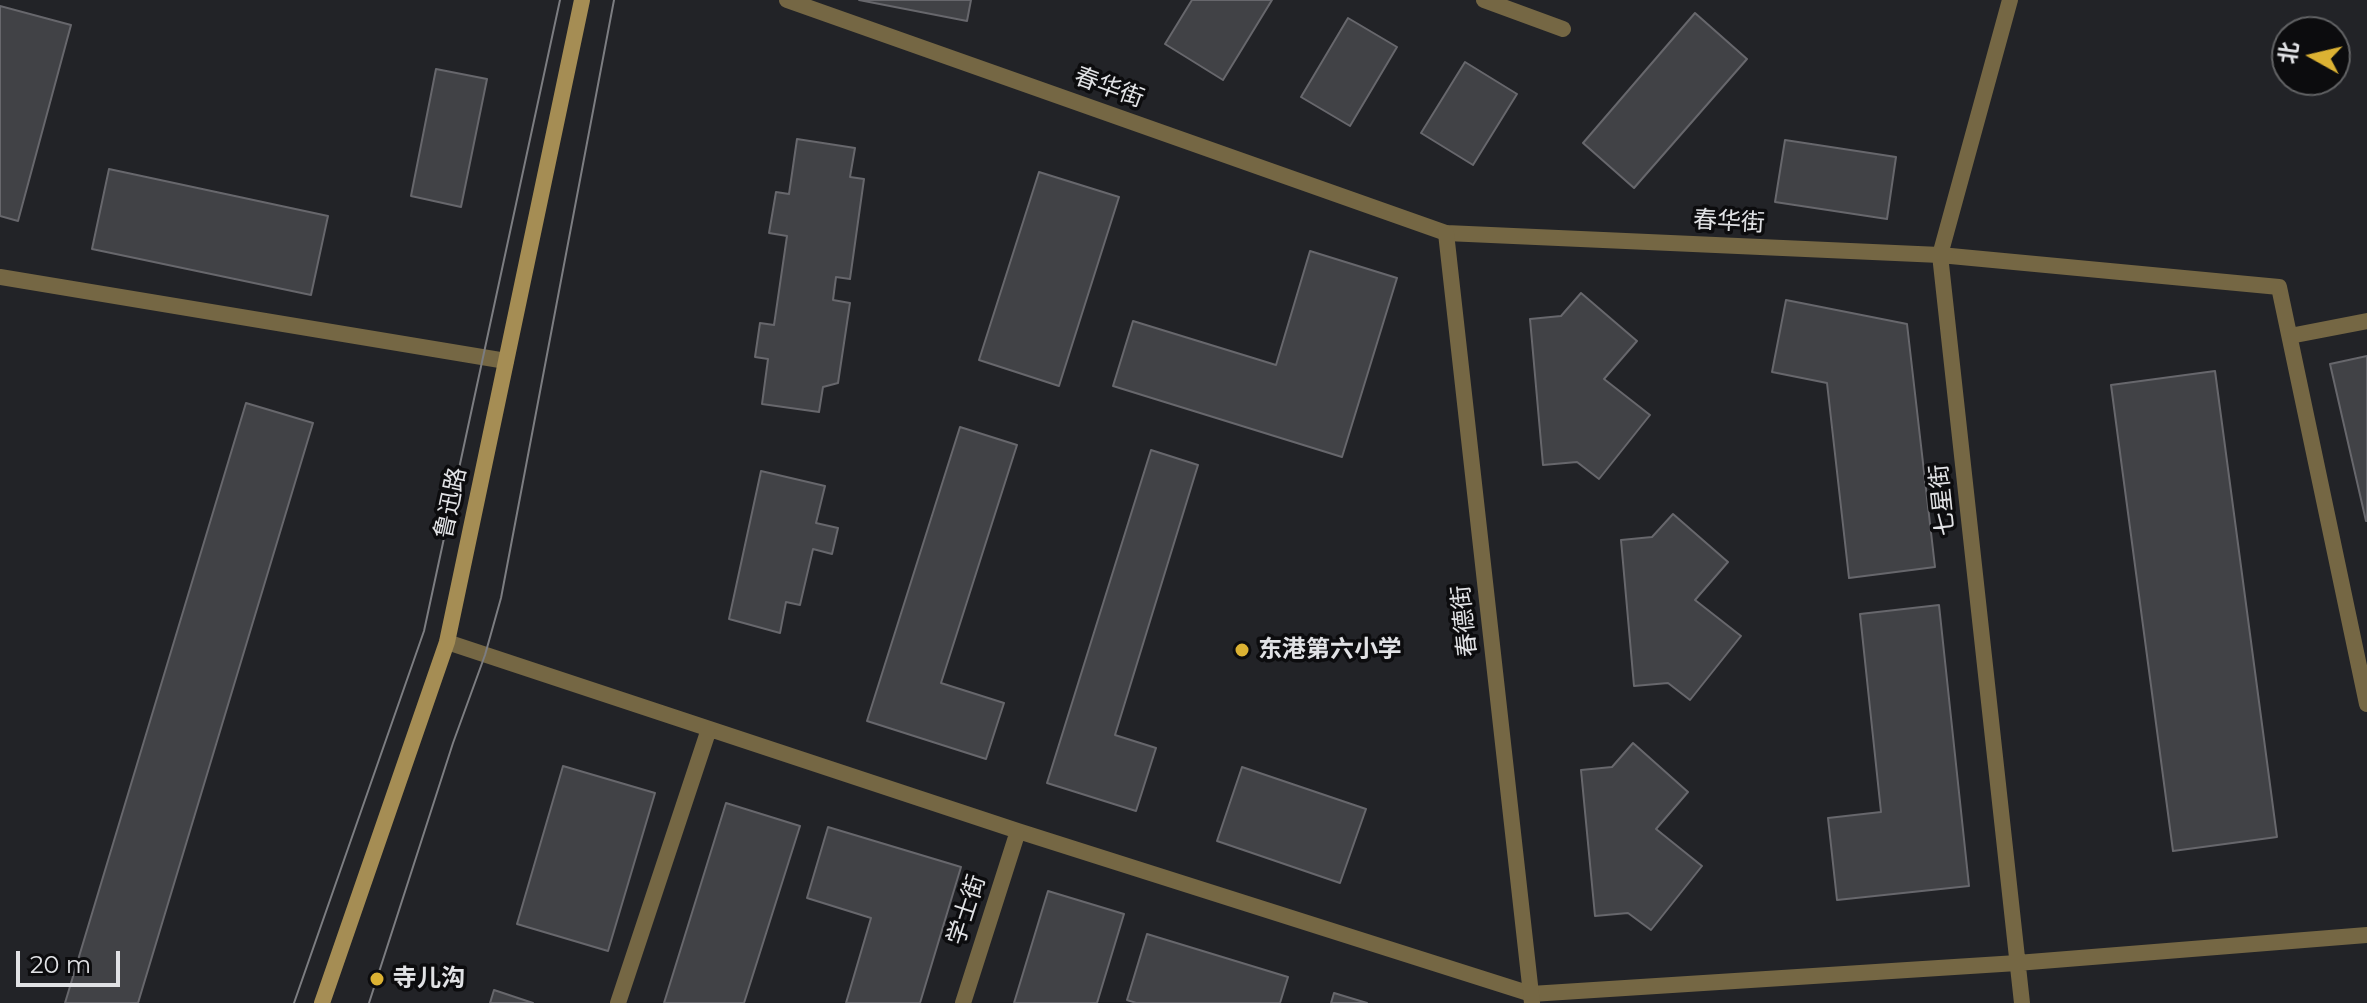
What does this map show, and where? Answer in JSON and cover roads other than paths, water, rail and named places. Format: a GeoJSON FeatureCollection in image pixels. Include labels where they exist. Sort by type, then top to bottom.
{"type":"FeatureCollection","features":[{"type":"Feature","properties":{"kind":"main road","name":"鲁迅路"},"geometry":{"type":"LineString","coordinates":[[322,1003],[447,642],[582,0]]}},
{"type":"Feature","properties":{"kind":"street","name":"春华街"},"geometry":{"type":"LineString","coordinates":[[787,0],[1446,233],[1940,255],[2279,287],[2367,704]]}},
{"type":"Feature","properties":{"kind":"street"},"geometry":{"type":"LineString","coordinates":[[1484,0],[1563,29]]}},
{"type":"Feature","properties":{"kind":"street","name":"七星街"},"geometry":{"type":"LineString","coordinates":[[2010,0],[1940,255],[2022,1003]]}},
{"type":"Feature","properties":{"kind":"street","name":"春德街"},"geometry":{"type":"LineString","coordinates":[[1446,233],[1531,998]]}},
{"type":"Feature","properties":{"kind":"street"},"geometry":{"type":"LineString","coordinates":[[0,277],[506,361]]}},
{"type":"Feature","properties":{"kind":"street"},"geometry":{"type":"LineString","coordinates":[[2290,336],[2367,321]]}},
{"type":"Feature","properties":{"kind":"street"},"geometry":{"type":"LineString","coordinates":[[447,642],[1531,998],[2367,935]]}},
{"type":"Feature","properties":{"kind":"street"},"geometry":{"type":"LineString","coordinates":[[618,1003],[709,729]]}},
{"type":"Feature","properties":{"kind":"street","name":"学士街"},"geometry":{"type":"LineString","coordinates":[[963,1003],[1018,831]]}},
{"type":"Feature","properties":{"kind":"tram line"},"geometry":{"type":"LineString","coordinates":[[294,1003],[424,631],[560,0]]}},
{"type":"Feature","properties":{"kind":"tram line"},"geometry":{"type":"LineString","coordinates":[[369,1003],[453,743],[485,655],[501,598],[614,0]]}},
{"type":"Feature","properties":{"kind":"place","name":"东港第六小学"},"geometry":{"type":"Point","coordinates":[1242,650]}},
{"type":"Feature","properties":{"kind":"place","name":"寺儿沟"},"geometry":{"type":"Point","coordinates":[377,979]}}]}
